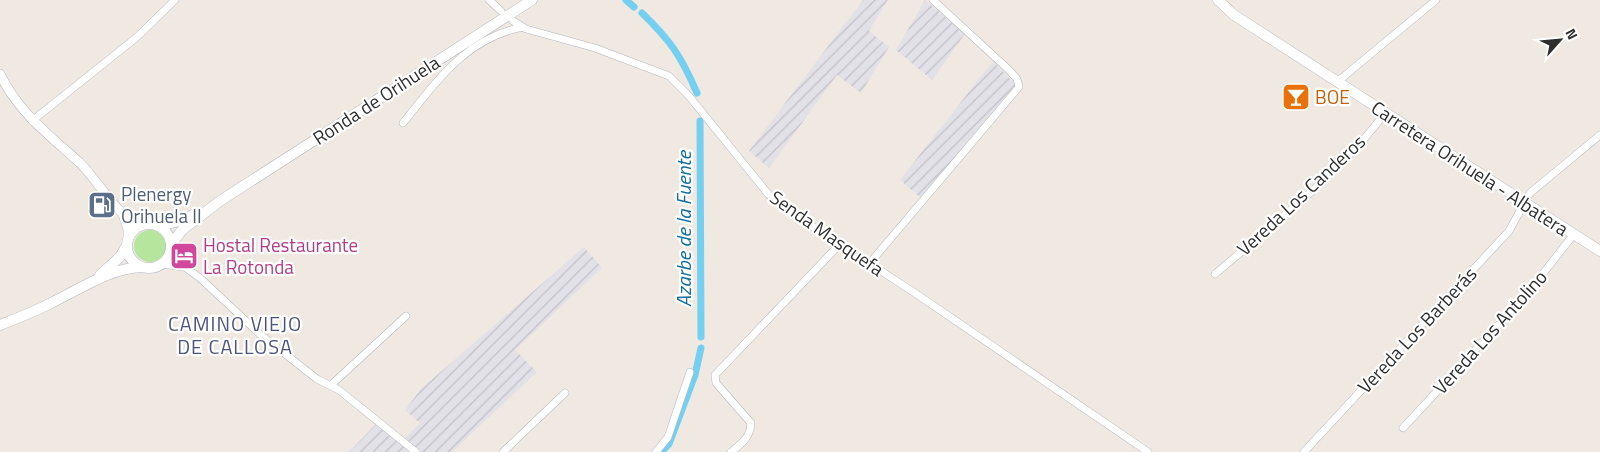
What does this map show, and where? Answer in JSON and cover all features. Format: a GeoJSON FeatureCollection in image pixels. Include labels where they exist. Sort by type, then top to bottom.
{"type":"FeatureCollection","features":[{"type":"Feature","properties":{"kind":"main road","name":"Ronda de Orihuela"},"geometry":{"type":"LineString","coordinates":[[163,264],[182,230],[220,201],[532,0]]}},
{"type":"Feature","properties":{"kind":"main road","name":"Carretera Orihuela - Albatera"},"geometry":{"type":"LineString","coordinates":[[1218,0],[1234,15],[1384,114],[1600,252]]}},
{"type":"Feature","properties":{"kind":"main road","name":"Ronda de Orihuela"},"geometry":{"type":"LineString","coordinates":[[140,225],[153,224],[160,226],[178,221],[220,201]]}},
{"type":"Feature","properties":{"kind":"main road"},"geometry":{"type":"LineString","coordinates":[[92,282],[120,257],[134,229],[140,225]]}},
{"type":"Feature","properties":{"kind":"main road"},"geometry":{"type":"LineString","coordinates":[[160,226],[168,234],[171,248]]}},
{"type":"Feature","properties":{"kind":"main road"},"geometry":{"type":"LineString","coordinates":[[127,242],[131,259],[142,267]]}},
{"type":"Feature","properties":{"kind":"main road"},"geometry":{"type":"LineString","coordinates":[[0,325],[52,303],[92,282],[129,268],[156,267],[163,264]]}},
{"type":"Feature","properties":{"kind":"street"},"geometry":{"type":"LineString","coordinates":[[32,121],[137,38],[175,0]]}},
{"type":"Feature","properties":{"kind":"street"},"geometry":{"type":"LineString","coordinates":[[489,0],[501,11]]}},
{"type":"Feature","properties":{"kind":"street"},"geometry":{"type":"LineString","coordinates":[[869,264],[1019,87],[1017,79],[933,0]]}},
{"type":"Feature","properties":{"kind":"street"},"geometry":{"type":"LineString","coordinates":[[1337,82],[1436,0]]}},
{"type":"Feature","properties":{"kind":"street","name":"Senda Masquefa"},"geometry":{"type":"LineString","coordinates":[[513,22],[523,27],[595,48],[669,76],[689,96],[769,194],[839,245],[998,348],[1148,452]]}},
{"type":"Feature","properties":{"kind":"street"},"geometry":{"type":"LineString","coordinates":[[403,123],[451,64],[478,45],[505,31],[523,27]]}},
{"type":"Feature","properties":{"kind":"street"},"geometry":{"type":"LineString","coordinates":[[0,74],[12,97],[32,121],[80,163],[120,210],[134,223],[140,225]]}},
{"type":"Feature","properties":{"kind":"street","name":"Vereda Los Canderos"},"geometry":{"type":"LineString","coordinates":[[1215,274],[1279,220],[1338,165],[1373,130],[1384,114]]}},
{"type":"Feature","properties":{"kind":"street","name":"Vereda Los Barberás"},"geometry":{"type":"LineString","coordinates":[[1304,452],[1509,231],[1530,193],[1600,135]]}},
{"type":"Feature","properties":{"kind":"street"},"geometry":{"type":"LineString","coordinates":[[120,210],[128,229],[127,242]]}},
{"type":"Feature","properties":{"kind":"street","name":"Vereda Los Antolino"},"geometry":{"type":"LineString","coordinates":[[1403,428],[1527,294],[1574,234]]}},
{"type":"Feature","properties":{"kind":"street"},"geometry":{"type":"LineString","coordinates":[[731,452],[745,441],[750,432],[751,423],[716,383],[715,375],[839,245]]}},
{"type":"Feature","properties":{"kind":"street"},"geometry":{"type":"LineString","coordinates":[[171,248],[186,268],[200,278],[268,340],[317,379],[339,390],[416,452]]}},
{"type":"Feature","properties":{"kind":"street"},"geometry":{"type":"LineString","coordinates":[[163,264],[186,268]]}},
{"type":"Feature","properties":{"kind":"street"},"geometry":{"type":"LineString","coordinates":[[330,385],[406,316]]}},
{"type":"Feature","properties":{"kind":"street"},"geometry":{"type":"LineString","coordinates":[[656,452],[668,437],[690,372]]}},
{"type":"Feature","properties":{"kind":"street"},"geometry":{"type":"LineString","coordinates":[[503,452],[564,393]]}},
{"type":"Feature","properties":{"kind":"shaded area"},"geometry":{"type":"Polygon","coordinates":[[[863,0],[888,0],[869,31],[889,47],[861,93],[837,75],[769,168],[749,151],[863,0]]]}},
{"type":"Feature","properties":{"kind":"shaded area"},"geometry":{"type":"Polygon","coordinates":[[[925,0],[965,34],[932,80],[896,50],[925,0]]]}},
{"type":"Feature","properties":{"kind":"shaded area"},"geometry":{"type":"Polygon","coordinates":[[[993,61],[1016,85],[921,198],[900,180],[993,61]]]}},
{"type":"Feature","properties":{"kind":"shaded area"},"geometry":{"type":"Polygon","coordinates":[[[584,247],[602,268],[515,350],[537,372],[452,452],[421,452],[405,438],[420,423],[405,410],[421,389],[584,247]]]}},
{"type":"Feature","properties":{"kind":"shaded area"},"geometry":{"type":"Polygon","coordinates":[[[377,423],[411,452],[349,452],[377,423]]]}},
{"type":"Feature","properties":{"kind":"green space"},"geometry":{"type":"Polygon","coordinates":[[[150,230],[162,234],[166,246],[162,258],[150,262],[138,258],[134,246],[138,234],[150,230]]]}},
{"type":"Feature","properties":{"kind":"waterway","name":"Azarbe de la Fuente"},"geometry":{"type":"LineString","coordinates":[[626,0],[634,7]]}},
{"type":"Feature","properties":{"kind":"waterway","name":"Azarbe de la Fuente"},"geometry":{"type":"LineString","coordinates":[[642,13],[661,32],[674,50],[686,69],[697,93]]}},
{"type":"Feature","properties":{"kind":"waterway","name":"Azarbe de la Fuente"},"geometry":{"type":"LineString","coordinates":[[700,121],[701,337]]}},
{"type":"Feature","properties":{"kind":"waterway","name":"Azarbe de la Fuente"},"geometry":{"type":"LineString","coordinates":[[661,452],[669,444],[695,375],[701,348]]}},
{"type":"Feature","properties":{"kind":"place","name":"BOE"},"geometry":{"type":"Point","coordinates":[1296,97]}},
{"type":"Feature","properties":{"kind":"place","name":"Plenergy Orihuela II"},"geometry":{"type":"Point","coordinates":[102,205]}},
{"type":"Feature","properties":{"kind":"place","name":"Hostal Restaurante La Rotonda"},"geometry":{"type":"Point","coordinates":[184,256]}},
{"type":"Feature","properties":{"kind":"district","name":"CAMINO VIEJO DE CALLOSA"},"geometry":{"type":"Point","coordinates":[235,336]}}]}
